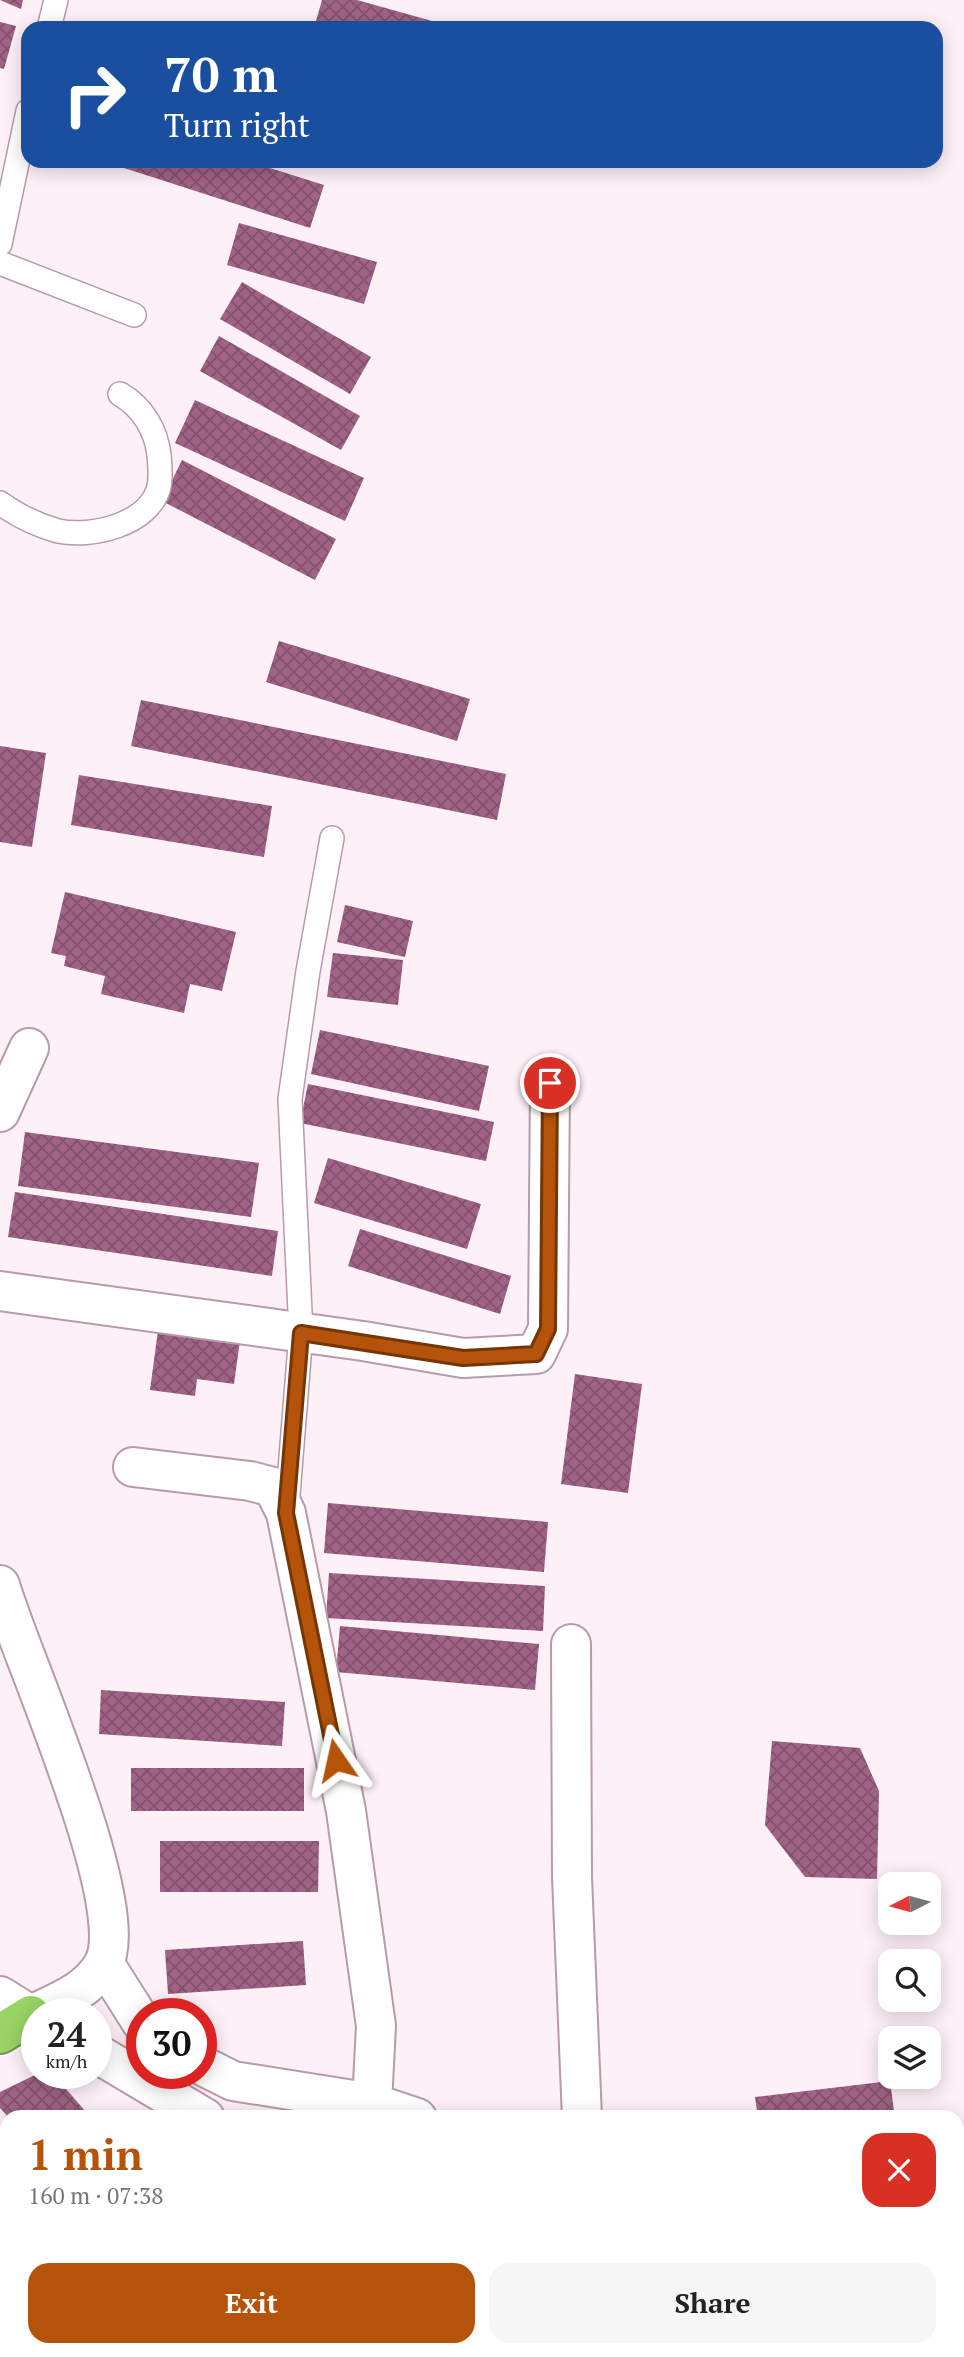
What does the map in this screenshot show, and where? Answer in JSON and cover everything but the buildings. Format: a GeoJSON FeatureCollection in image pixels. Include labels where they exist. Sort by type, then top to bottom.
{"type":"FeatureCollection","features":[{"type":"Feature","properties":{"kind":"street"},"geometry":{"type":"LineString","coordinates":[[0,1112],[29,1048]]}},
{"type":"Feature","properties":{"kind":"street"},"geometry":{"type":"LineString","coordinates":[[0,1291],[463,1358],[536,1354],[548,1329],[550,1083]]}},
{"type":"Feature","properties":{"kind":"street"},"geometry":{"type":"LineString","coordinates":[[133,1467],[250,1480],[273,1487],[286,1513],[346,1811],[376,2026],[372,2103]]}},
{"type":"Feature","properties":{"kind":"street"},"geometry":{"type":"LineString","coordinates":[[0,1585],[33,1681],[74,1780],[105,1899],[109,1938],[104,1964],[80,1992],[17,2016]]}},
{"type":"Feature","properties":{"kind":"street"},"geometry":{"type":"LineString","coordinates":[[571,1644],[572,1877],[582,2110]]}},
{"type":"Feature","properties":{"kind":"street"},"geometry":{"type":"LineString","coordinates":[[104,1964],[126,1998]]}},
{"type":"Feature","properties":{"kind":"street"},"geometry":{"type":"LineString","coordinates":[[112,2063],[192,2110]]}},
{"type":"Feature","properties":{"kind":"street"},"geometry":{"type":"LineString","coordinates":[[217,2073],[233,2081],[372,2103],[393,2110]]}},
{"type":"Feature","properties":{"kind":"lane"},"geometry":{"type":"LineString","coordinates":[[51,21],[56,0]]}},
{"type":"Feature","properties":{"kind":"lane"},"geometry":{"type":"LineString","coordinates":[[0,244],[21,144]]}},
{"type":"Feature","properties":{"kind":"lane"},"geometry":{"type":"LineString","coordinates":[[0,263],[134,316]]}},
{"type":"Feature","properties":{"kind":"lane"},"geometry":{"type":"LineString","coordinates":[[0,503],[19,516],[61,531],[94,531],[116,527],[147,506],[159,489],[158,442],[135,403],[120,394]]}},
{"type":"Feature","properties":{"kind":"lane"},"geometry":{"type":"LineString","coordinates":[[286,1513],[301,1333],[290,1099],[308,971],[332,838]]}},
{"type":"Feature","properties":{"kind":"route"},"geometry":{"type":"LineString","coordinates":[[336,1760],[286,1513],[301,1333],[463,1358],[536,1354],[548,1329],[550,1083]]}}]}
